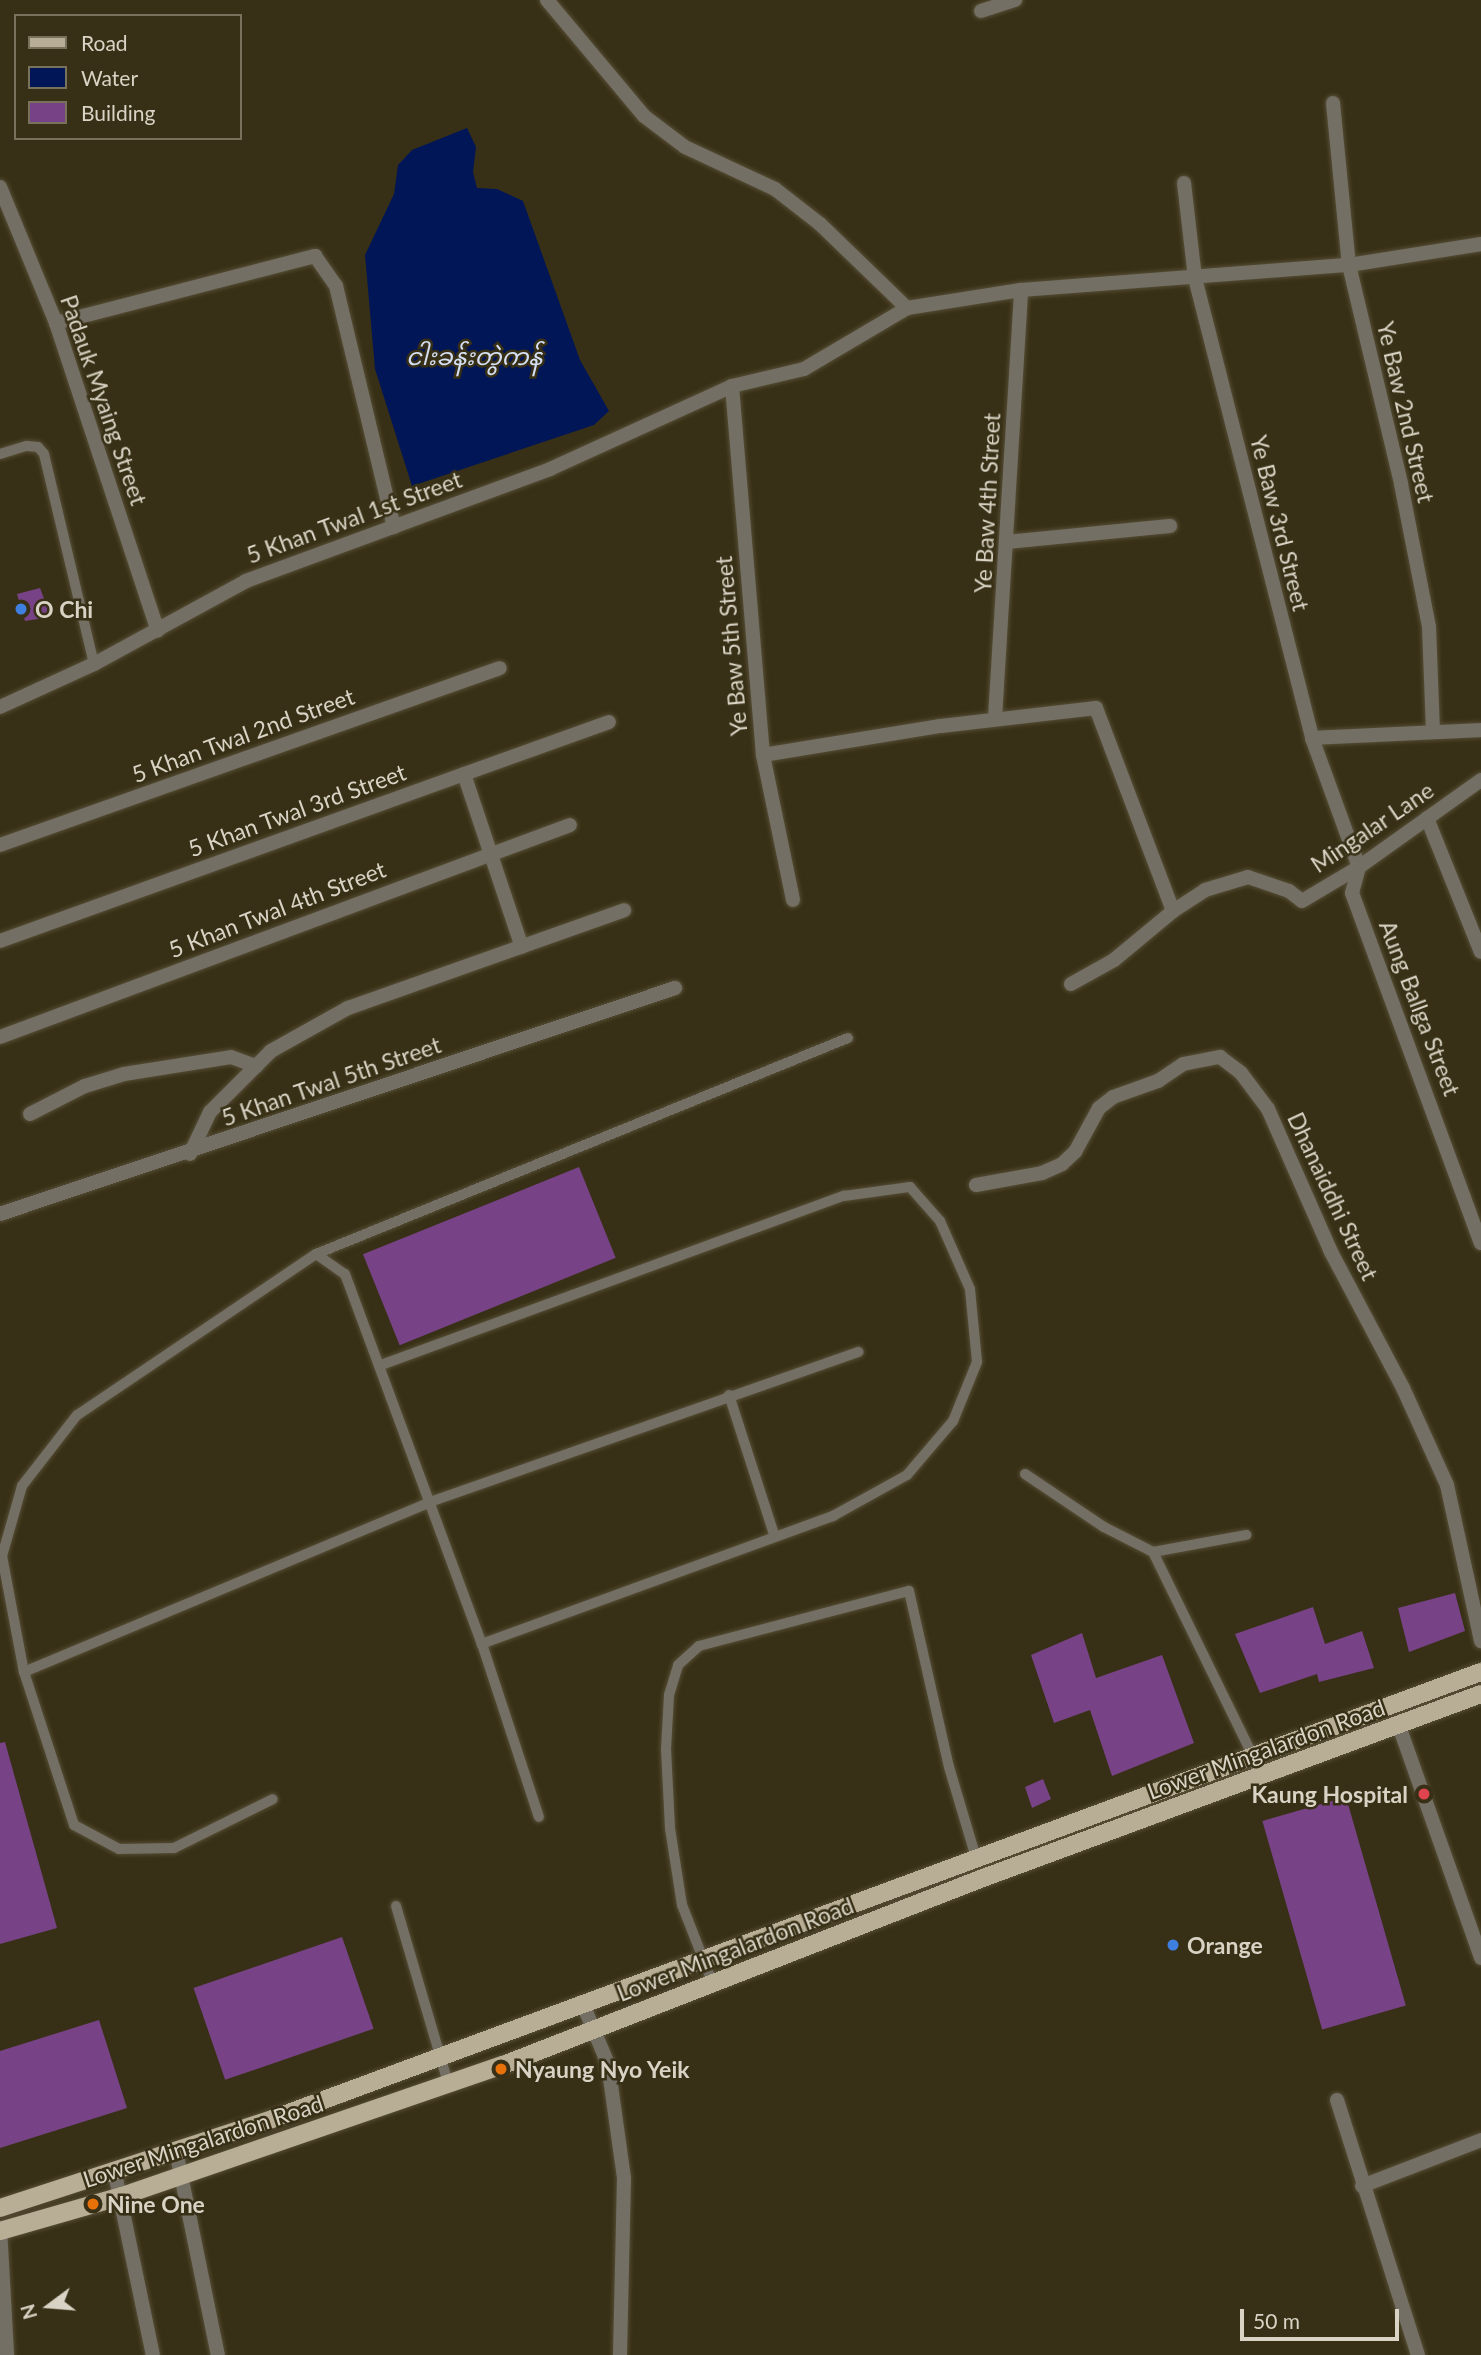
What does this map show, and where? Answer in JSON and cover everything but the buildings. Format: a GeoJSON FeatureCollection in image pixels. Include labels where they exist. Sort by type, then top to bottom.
{"type":"FeatureCollection","features":[{"type":"Feature","properties":{"kind":"main road","name":"Lower Mingalardon Road"},"geometry":{"type":"LineString","coordinates":[[0,2208],[176,2151],[440,2057],[582,2002],[977,1861],[1481,1672]]}},
{"type":"Feature","properties":{"kind":"main road","name":"Lower Mingalardon Road"},"geometry":{"type":"LineString","coordinates":[[0,2230],[122,2196],[595,2030],[984,1878],[1259,1779],[1481,1694]]}},
{"type":"Feature","properties":{"kind":"street"},"geometry":{"type":"LineString","coordinates":[[547,0],[644,116],[685,147],[775,189],[820,224],[907,308],[1021,290],[1349,265],[1481,244]]}},
{"type":"Feature","properties":{"kind":"street"},"geometry":{"type":"LineString","coordinates":[[981,11],[1015,0]]}},
{"type":"Feature","properties":{"kind":"street","name":"Ye Baw 2nd Street"},"geometry":{"type":"LineString","coordinates":[[1334,103],[1349,265],[1401,484],[1429,628],[1433,730]]}},
{"type":"Feature","properties":{"kind":"street","name":"Ye Baw 3rd Street"},"geometry":{"type":"LineString","coordinates":[[1184,183],[1195,278],[1312,738],[1359,867]]}},
{"type":"Feature","properties":{"kind":"street","name":"Padauk Myaing Street"},"geometry":{"type":"LineString","coordinates":[[0,187],[56,323],[158,631]]}},
{"type":"Feature","properties":{"kind":"street"},"geometry":{"type":"LineString","coordinates":[[56,323],[314,256],[336,286],[394,527]]}},
{"type":"Feature","properties":{"kind":"street","name":"Ye Baw 4th Street"},"geometry":{"type":"LineString","coordinates":[[995,719],[1021,290]]}},
{"type":"Feature","properties":{"kind":"street","name":"5 Khan Twal 1st Street"},"geometry":{"type":"LineString","coordinates":[[0,707],[94,664],[246,581],[550,469],[732,386],[804,369],[907,308]]}},
{"type":"Feature","properties":{"kind":"street","name":"Ye Baw 5th Street"},"geometry":{"type":"LineString","coordinates":[[732,386],[763,755],[793,900]]}},
{"type":"Feature","properties":{"kind":"street"},"geometry":{"type":"LineString","coordinates":[[1006,542],[1170,526]]}},
{"type":"Feature","properties":{"kind":"street","name":"5 Khan Twal 2nd Street"},"geometry":{"type":"LineString","coordinates":[[0,845],[500,668]]}},
{"type":"Feature","properties":{"kind":"street"},"geometry":{"type":"LineString","coordinates":[[763,755],[995,719],[1096,708],[1173,911]]}},
{"type":"Feature","properties":{"kind":"street","name":"5 Khan Twal 3rd Street"},"geometry":{"type":"LineString","coordinates":[[0,941],[609,722]]}},
{"type":"Feature","properties":{"kind":"street"},"geometry":{"type":"LineString","coordinates":[[1312,738],[1433,730],[1481,730]]}},
{"type":"Feature","properties":{"kind":"street"},"geometry":{"type":"LineString","coordinates":[[464,774],[522,947]]}},
{"type":"Feature","properties":{"kind":"street","name":"Mingalar Lane"},"geometry":{"type":"LineString","coordinates":[[1071,984],[1114,960],[1193,896],[1248,877],[1289,891],[1302,901],[1359,867],[1481,780]]}},
{"type":"Feature","properties":{"kind":"street"},"geometry":{"type":"LineString","coordinates":[[1427,818],[1481,952]]}},
{"type":"Feature","properties":{"kind":"street","name":"5 Khan Twal 4th Street"},"geometry":{"type":"LineString","coordinates":[[0,1037],[570,825]]}},
{"type":"Feature","properties":{"kind":"street","name":"Aung Ballga Street"},"geometry":{"type":"LineString","coordinates":[[1359,867],[1352,893],[1481,1243]]}},
{"type":"Feature","properties":{"kind":"street"},"geometry":{"type":"LineString","coordinates":[[190,1154],[210,1112],[271,1051],[348,1008],[624,910]]}},
{"type":"Feature","properties":{"kind":"street","name":"5 Khan Twal 5th Street"},"geometry":{"type":"LineString","coordinates":[[0,1214],[190,1154],[675,988]]}},
{"type":"Feature","properties":{"kind":"street"},"geometry":{"type":"LineString","coordinates":[[30,1114],[85,1086],[124,1074],[231,1057],[256,1066]]}},
{"type":"Feature","properties":{"kind":"street","name":"Dhanaiddhi Street"},"geometry":{"type":"LineString","coordinates":[[976,1185],[1042,1173],[1062,1164],[1075,1152],[1099,1108],[1113,1097],[1158,1082],[1183,1064],[1220,1057],[1241,1073],[1268,1109],[1331,1252],[1403,1388],[1447,1485],[1481,1641]]}},
{"type":"Feature","properties":{"kind":"street"},"geometry":{"type":"LineString","coordinates":[[1399,1726],[1481,1958]]}},
{"type":"Feature","properties":{"kind":"street"},"geometry":{"type":"LineString","coordinates":[[582,2002],[608,2064],[624,2178],[620,2355]]}},
{"type":"Feature","properties":{"kind":"street"},"geometry":{"type":"LineString","coordinates":[[1337,2100],[1362,2186],[1418,2355]]}},
{"type":"Feature","properties":{"kind":"street"},"geometry":{"type":"LineString","coordinates":[[1362,2186],[1481,2140]]}},
{"type":"Feature","properties":{"kind":"street"},"geometry":{"type":"LineString","coordinates":[[176,2151],[218,2355]]}},
{"type":"Feature","properties":{"kind":"street"},"geometry":{"type":"LineString","coordinates":[[114,2169],[122,2196],[153,2355]]}},
{"type":"Feature","properties":{"kind":"street"},"geometry":{"type":"LineString","coordinates":[[0,2230],[7,2355]]}},
{"type":"Feature","properties":{"kind":"lane"},"geometry":{"type":"LineString","coordinates":[[0,454],[27,446],[38,447],[44,454],[94,664]]}},
{"type":"Feature","properties":{"kind":"lane"},"geometry":{"type":"LineString","coordinates":[[273,1799],[174,1848],[119,1849],[74,1825],[24,1672],[2,1556],[22,1486],[77,1416],[316,1254],[848,1038]]}},
{"type":"Feature","properties":{"kind":"lane"},"geometry":{"type":"LineString","coordinates":[[381,1365],[844,1196],[910,1187],[940,1221],[970,1289],[977,1362],[953,1421],[907,1475],[833,1516],[482,1644]]}},
{"type":"Feature","properties":{"kind":"lane"},"geometry":{"type":"LineString","coordinates":[[316,1254],[345,1273],[482,1644],[539,1816]]}},
{"type":"Feature","properties":{"kind":"lane"},"geometry":{"type":"LineString","coordinates":[[24,1672],[430,1502],[858,1352]]}},
{"type":"Feature","properties":{"kind":"lane"},"geometry":{"type":"LineString","coordinates":[[729,1395],[775,1537]]}},
{"type":"Feature","properties":{"kind":"lane"},"geometry":{"type":"LineString","coordinates":[[1026,1474],[1104,1527],[1153,1552],[1252,1756],[1259,1779]]}},
{"type":"Feature","properties":{"kind":"lane"},"geometry":{"type":"LineString","coordinates":[[1153,1552],[1246,1535]]}},
{"type":"Feature","properties":{"kind":"lane"},"geometry":{"type":"LineString","coordinates":[[713,1984],[682,1905],[670,1828],[666,1749],[669,1695],[678,1665],[699,1646],[909,1591],[949,1767],[977,1861]]}},
{"type":"Feature","properties":{"kind":"lane"},"geometry":{"type":"LineString","coordinates":[[396,1906],[448,2083]]}},
{"type":"Feature","properties":{"kind":"water","name":"ငါးခန်းတွဲကန်"},"geometry":{"type":"Polygon","coordinates":[[[467,128],[476,147],[473,172],[477,188],[497,189],[523,201],[580,360],[609,411],[594,425],[412,486],[375,369],[365,255],[394,194],[398,165],[412,150],[467,128]]]}},
{"type":"Feature","properties":{"kind":"place","name":"O Chi"},"geometry":{"type":"Point","coordinates":[21,609]}},
{"type":"Feature","properties":{"kind":"place","name":"Kaung Hospital"},"geometry":{"type":"Point","coordinates":[1424,1794]}},
{"type":"Feature","properties":{"kind":"place","name":"Orange"},"geometry":{"type":"Point","coordinates":[1173,1945]}},
{"type":"Feature","properties":{"kind":"place","name":"Nyaung Nyo Yeik"},"geometry":{"type":"Point","coordinates":[501,2069]}},
{"type":"Feature","properties":{"kind":"place","name":"Nine One"},"geometry":{"type":"Point","coordinates":[93,2204]}}]}
